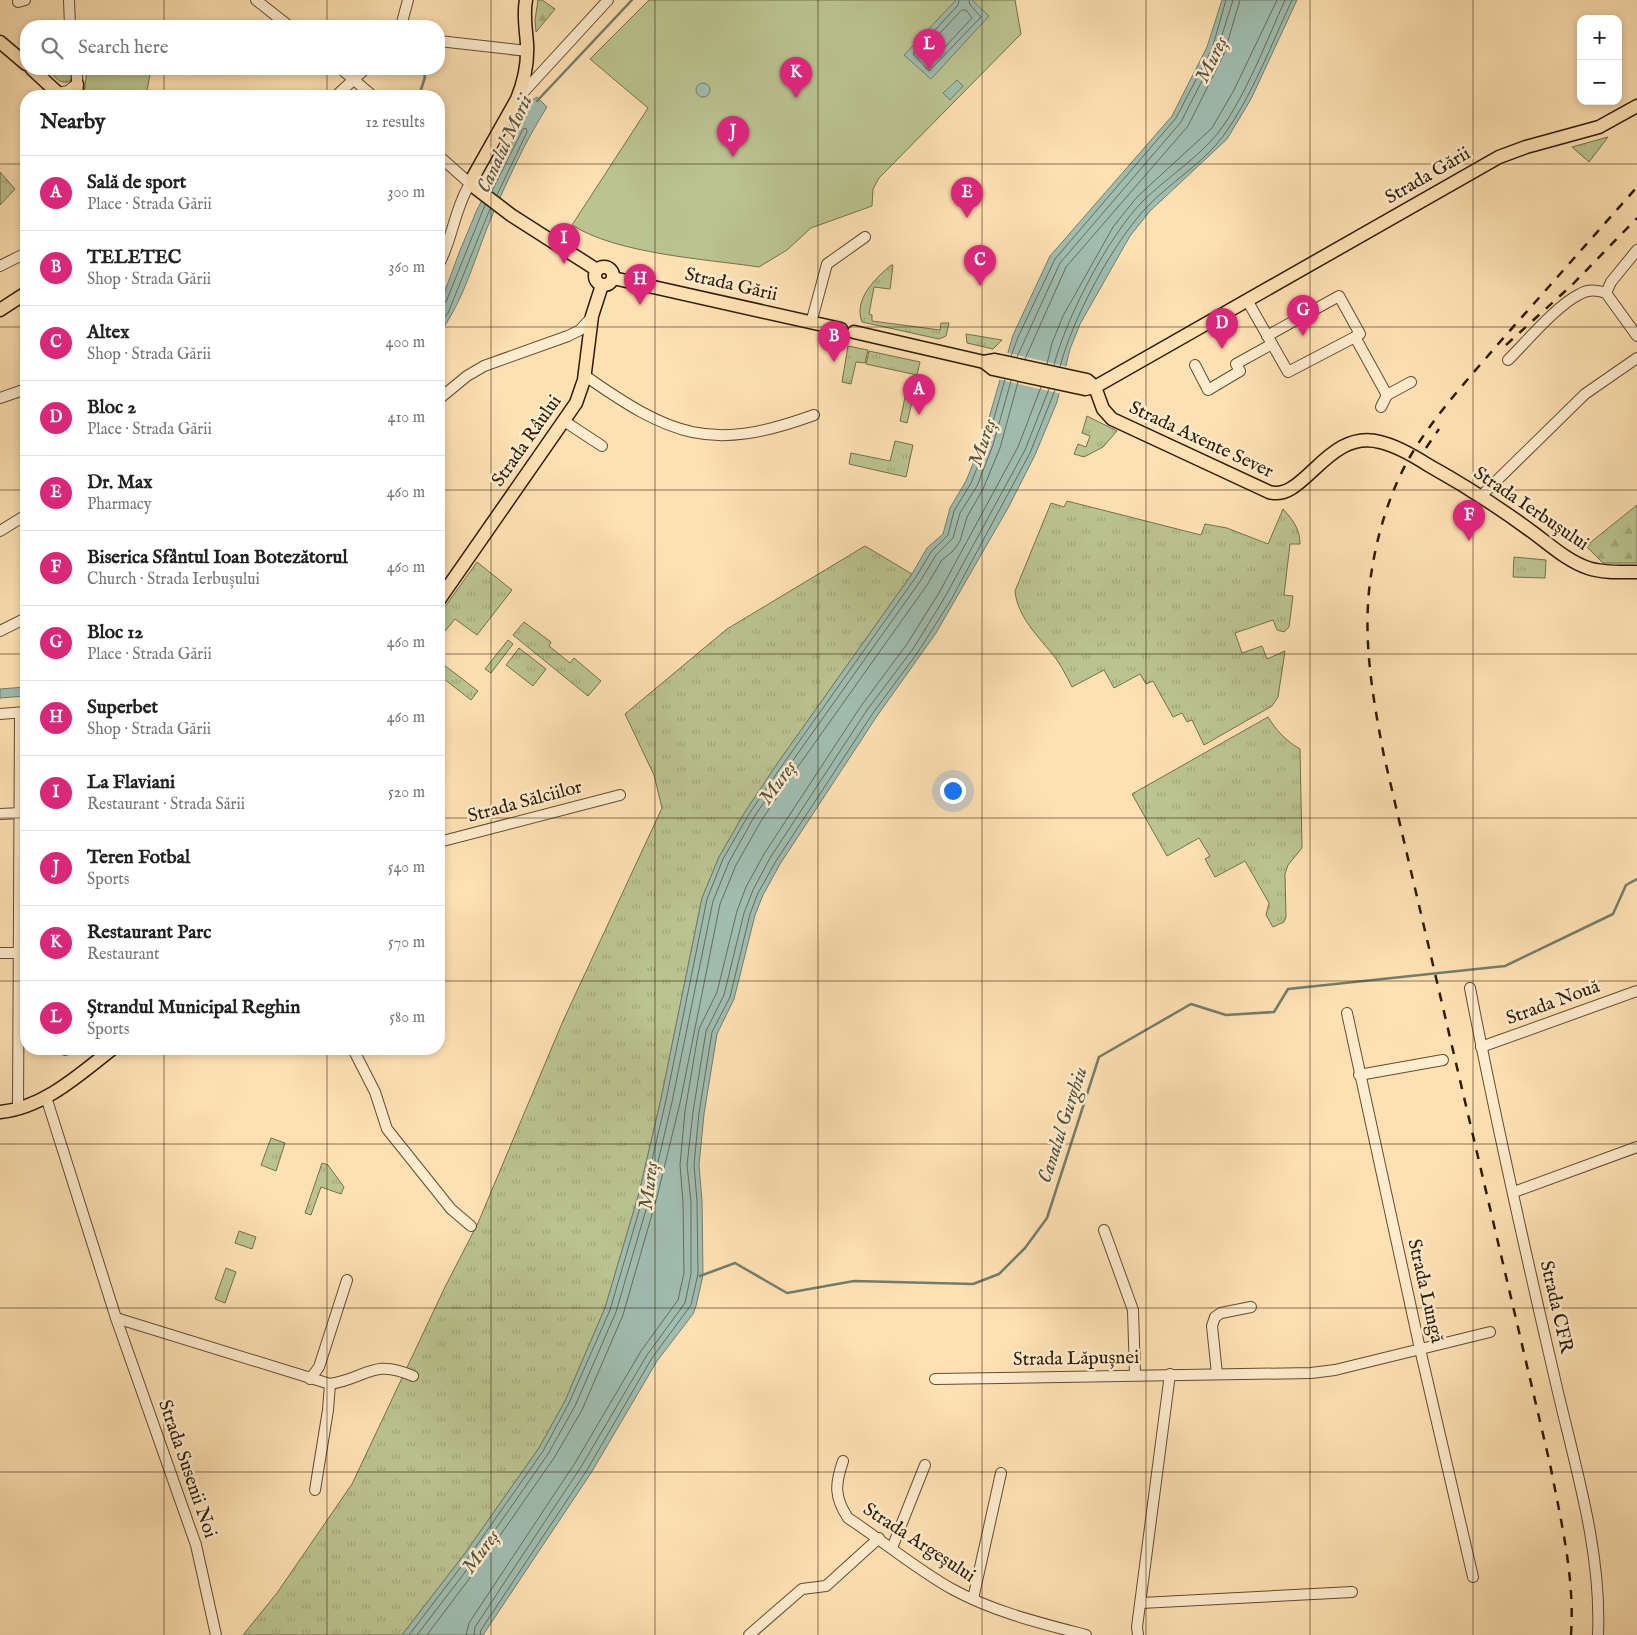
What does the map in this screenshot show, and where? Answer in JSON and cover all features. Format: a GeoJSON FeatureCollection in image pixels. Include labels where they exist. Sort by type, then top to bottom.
{"type":"FeatureCollection","features":[{"type":"Feature","properties":{"kind":"main road"},"geometry":{"type":"LineString","coordinates":[[472,185],[517,99],[525,74],[527,51],[524,16],[526,0]]}},
{"type":"Feature","properties":{"kind":"main road"},"geometry":{"type":"LineString","coordinates":[[0,42],[20,59]]}},
{"type":"Feature","properties":{"kind":"main road"},"geometry":{"type":"LineString","coordinates":[[38,75],[55,90]]}},
{"type":"Feature","properties":{"kind":"main road","name":"Strada Gării"},"geometry":{"type":"LineString","coordinates":[[472,185],[505,211],[597,270],[607,267],[612,272],[607,281],[811,323],[1089,386],[1247,300],[1499,157],[1526,147],[1599,127],[1637,106]]}},
{"type":"Feature","properties":{"kind":"main road","name":"Strada Râului"},"geometry":{"type":"LineString","coordinates":[[445,591],[576,403],[584,375],[592,316],[607,281]]}},
{"type":"Feature","properties":{"kind":"main road"},"geometry":{"type":"LineString","coordinates":[[0,310],[20,296]]}},
{"type":"Feature","properties":{"kind":"main road","name":"Strada Axente Sever"},"geometry":{"type":"LineString","coordinates":[[1089,386],[1103,409],[1112,419],[1276,494],[1292,490],[1330,454],[1350,443],[1373,440],[1411,456]]}},
{"type":"Feature","properties":{"kind":"main road","name":"Strada Ierbușului"},"geometry":{"type":"LineString","coordinates":[[1411,456],[1482,495],[1573,562],[1599,571],[1637,572]]}},
{"type":"Feature","properties":{"kind":"main road"},"geometry":{"type":"LineString","coordinates":[[0,1112],[18,1108],[46,1097],[104,1055]]}},
{"type":"Feature","properties":{"kind":"street"},"geometry":{"type":"LineString","coordinates":[[69,0],[70,20]]}},
{"type":"Feature","properties":{"kind":"street"},"geometry":{"type":"LineString","coordinates":[[256,0],[281,20]]}},
{"type":"Feature","properties":{"kind":"street"},"geometry":{"type":"LineString","coordinates":[[403,20],[408,0]]}},
{"type":"Feature","properties":{"kind":"street"},"geometry":{"type":"LineString","coordinates":[[517,99],[608,0]]}},
{"type":"Feature","properties":{"kind":"street"},"geometry":{"type":"LineString","coordinates":[[445,42],[527,51]]}},
{"type":"Feature","properties":{"kind":"street"},"geometry":{"type":"LineString","coordinates":[[77,90],[78,75]]}},
{"type":"Feature","properties":{"kind":"street"},"geometry":{"type":"LineString","coordinates":[[349,75],[366,90]]}},
{"type":"Feature","properties":{"kind":"street"},"geometry":{"type":"LineString","coordinates":[[344,90],[358,75]]}},
{"type":"Feature","properties":{"kind":"street"},"geometry":{"type":"LineString","coordinates":[[445,161],[472,185],[460,201],[445,251]]}},
{"type":"Feature","properties":{"kind":"street"},"geometry":{"type":"LineString","coordinates":[[811,323],[827,264],[865,237]]}},
{"type":"Feature","properties":{"kind":"street"},"geometry":{"type":"LineString","coordinates":[[1606,293],[1611,282],[1637,250]]}},
{"type":"Feature","properties":{"kind":"street"},"geometry":{"type":"LineString","coordinates":[[0,266],[20,256]]}},
{"type":"Feature","properties":{"kind":"street"},"geometry":{"type":"LineString","coordinates":[[1508,360],[1567,303],[1580,294],[1592,290],[1606,293],[1637,336]]}},
{"type":"Feature","properties":{"kind":"street"},"geometry":{"type":"LineString","coordinates":[[1195,365],[1208,390],[1240,371],[1236,364],[1269,340],[1340,296],[1360,334],[1288,372],[1269,340],[1247,300]]}},
{"type":"Feature","properties":{"kind":"street"},"geometry":{"type":"LineString","coordinates":[[445,394],[475,370],[568,336],[585,326],[592,316]]}},
{"type":"Feature","properties":{"kind":"street"},"geometry":{"type":"LineString","coordinates":[[1355,337],[1387,395]]}},
{"type":"Feature","properties":{"kind":"street"},"geometry":{"type":"LineString","coordinates":[[1482,495],[1585,394],[1637,358]]}},
{"type":"Feature","properties":{"kind":"street"},"geometry":{"type":"LineString","coordinates":[[584,375],[645,415],[689,433],[714,436],[746,434],[779,428],[814,415]]}},
{"type":"Feature","properties":{"kind":"street"},"geometry":{"type":"LineString","coordinates":[[1381,408],[1387,395],[1411,382]]}},
{"type":"Feature","properties":{"kind":"street"},"geometry":{"type":"LineString","coordinates":[[0,398],[20,391]]}},
{"type":"Feature","properties":{"kind":"street"},"geometry":{"type":"LineString","coordinates":[[564,421],[602,446]]}},
{"type":"Feature","properties":{"kind":"street"},"geometry":{"type":"LineString","coordinates":[[0,531],[20,519]]}},
{"type":"Feature","properties":{"kind":"street"},"geometry":{"type":"LineString","coordinates":[[0,631],[20,621]]}},
{"type":"Feature","properties":{"kind":"street"},"geometry":{"type":"LineString","coordinates":[[0,714],[20,713]]}},
{"type":"Feature","properties":{"kind":"street","name":"Strada Sălciilor"},"geometry":{"type":"LineString","coordinates":[[445,840],[620,795]]}},
{"type":"Feature","properties":{"kind":"street"},"geometry":{"type":"LineString","coordinates":[[0,814],[20,813]]}},
{"type":"Feature","properties":{"kind":"street"},"geometry":{"type":"LineString","coordinates":[[0,953],[20,953]]}},
{"type":"Feature","properties":{"kind":"street","name":"Strada CFR"},"geometry":{"type":"LineString","coordinates":[[1470,988],[1481,1047],[1589,1530],[1598,1593],[1598,1635]]}},
{"type":"Feature","properties":{"kind":"street","name":"Strada Nouă"},"geometry":{"type":"LineString","coordinates":[[1481,1047],[1637,991]]}},
{"type":"Feature","properties":{"kind":"street","name":"Strada Lungă"},"geometry":{"type":"LineString","coordinates":[[1346,1013],[1420,1349],[1473,1576]]}},
{"type":"Feature","properties":{"kind":"street"},"geometry":{"type":"LineString","coordinates":[[18,1108],[20,1054]]}},
{"type":"Feature","properties":{"kind":"street"},"geometry":{"type":"LineString","coordinates":[[356,1055],[375,1092],[387,1130],[451,1209],[472,1226]]}},
{"type":"Feature","properties":{"kind":"street"},"geometry":{"type":"LineString","coordinates":[[1359,1075],[1443,1060]]}},
{"type":"Feature","properties":{"kind":"street","name":"Strada Susenii Noi"},"geometry":{"type":"LineString","coordinates":[[46,1097],[116,1318],[196,1545],[216,1635]]}},
{"type":"Feature","properties":{"kind":"street"},"geometry":{"type":"LineString","coordinates":[[1514,1192],[1637,1147]]}},
{"type":"Feature","properties":{"kind":"street"},"geometry":{"type":"LineString","coordinates":[[1104,1230],[1133,1310],[1135,1375]]}},
{"type":"Feature","properties":{"kind":"street"},"geometry":{"type":"LineString","coordinates":[[310,1379],[319,1367],[347,1280]]}},
{"type":"Feature","properties":{"kind":"street"},"geometry":{"type":"LineString","coordinates":[[1217,1374],[1213,1320],[1221,1313],[1251,1307]]}},
{"type":"Feature","properties":{"kind":"street"},"geometry":{"type":"LineString","coordinates":[[116,1318],[330,1384],[356,1378],[381,1367],[397,1369],[413,1376]]}},
{"type":"Feature","properties":{"kind":"street","name":"Strada Lăpușnei"},"geometry":{"type":"LineString","coordinates":[[935,1379],[1310,1373],[1335,1370],[1490,1332]]}},
{"type":"Feature","properties":{"kind":"street"},"geometry":{"type":"LineString","coordinates":[[1138,1635],[1170,1374]]}},
{"type":"Feature","properties":{"kind":"street"},"geometry":{"type":"LineString","coordinates":[[315,1490],[328,1410],[330,1384]]}},
{"type":"Feature","properties":{"kind":"street","name":"Strada Argeșului"},"geometry":{"type":"LineString","coordinates":[[843,1461],[837,1490],[839,1505],[848,1518],[937,1580],[973,1599],[1007,1613],[1086,1635]]}},
{"type":"Feature","properties":{"kind":"street"},"geometry":{"type":"LineString","coordinates":[[892,1548],[926,1465]]}},
{"type":"Feature","properties":{"kind":"street"},"geometry":{"type":"LineString","coordinates":[[973,1599],[1001,1473]]}},
{"type":"Feature","properties":{"kind":"street"},"geometry":{"type":"LineString","coordinates":[[749,1635],[802,1589],[826,1586],[879,1538]]}},
{"type":"Feature","properties":{"kind":"street"},"geometry":{"type":"LineString","coordinates":[[1141,1603],[1352,1592]]}},
{"type":"Feature","properties":{"kind":"green space"},"geometry":{"type":"Polygon","coordinates":[[[538,0],[542,0],[555,9],[536,32],[535,20],[538,0]]]}},
{"type":"Feature","properties":{"kind":"green space"},"geometry":{"type":"Polygon","coordinates":[[[649,0],[1015,0],[1021,34],[879,178],[873,189],[872,206],[811,228],[787,250],[759,267],[637,249],[591,235],[572,225],[648,108],[590,59],[649,0]]]}},
{"type":"Feature","properties":{"kind":"green space"},"geometry":{"type":"Polygon","coordinates":[[[54,75],[71,75],[68,82],[57,79],[54,75]]]}},
{"type":"Feature","properties":{"kind":"green space"},"geometry":{"type":"Polygon","coordinates":[[[86,75],[150,75],[147,90],[85,90],[86,75]]]}},
{"type":"Feature","properties":{"kind":"green space"},"geometry":{"type":"Polygon","coordinates":[[[1608,137],[1589,162],[1572,147],[1608,137]]]}},
{"type":"Feature","properties":{"kind":"green space"},"geometry":{"type":"Polygon","coordinates":[[[0,172],[15,189],[0,205],[0,172]]]}},
{"type":"Feature","properties":{"kind":"green space"},"geometry":{"type":"Polygon","coordinates":[[[893,265],[890,289],[874,287],[869,314],[872,315],[872,321],[940,330],[941,323],[949,323],[946,336],[939,339],[862,322],[860,313],[863,297],[879,276],[893,265]]]}},
{"type":"Feature","properties":{"kind":"green space"},"geometry":{"type":"Polygon","coordinates":[[[966,334],[1002,340],[993,349],[967,343],[966,334]]]}},
{"type":"Feature","properties":{"kind":"green space"},"geometry":{"type":"Polygon","coordinates":[[[848,346],[868,350],[865,363],[856,362],[851,384],[842,382],[848,346]]]}},
{"type":"Feature","properties":{"kind":"green space"},"geometry":{"type":"Polygon","coordinates":[[[869,351],[920,362],[917,375],[866,364],[869,351]]]}},
{"type":"Feature","properties":{"kind":"green space"},"geometry":{"type":"Polygon","coordinates":[[[905,397],[913,398],[907,423],[900,421],[905,397]]]}},
{"type":"Feature","properties":{"kind":"green space"},"geometry":{"type":"Polygon","coordinates":[[[1087,416],[1117,431],[1103,447],[1084,457],[1074,454],[1078,444],[1086,447],[1090,436],[1082,433],[1087,416]]]}},
{"type":"Feature","properties":{"kind":"green space"},"geometry":{"type":"Polygon","coordinates":[[[895,441],[913,445],[906,477],[849,464],[851,453],[890,461],[895,441]]]}},
{"type":"Feature","properties":{"kind":"green space"},"geometry":{"type":"Polygon","coordinates":[[[1067,501],[1201,535],[1205,524],[1227,528],[1268,544],[1283,509],[1295,525],[1299,534],[1300,544],[1290,544],[1284,595],[1293,596],[1289,627],[1284,632],[1277,630],[1273,620],[1235,633],[1242,653],[1262,646],[1267,659],[1285,651],[1278,697],[1272,706],[1204,745],[1192,720],[1187,722],[1182,713],[1173,717],[1153,681],[1146,684],[1140,674],[1114,688],[1104,670],[1072,687],[1059,663],[1026,621],[1017,602],[1015,591],[1051,503],[1064,507],[1067,501]]]}},
{"type":"Feature","properties":{"kind":"green space"},"geometry":{"type":"Polygon","coordinates":[[[1637,505],[1637,563],[1603,563],[1586,546],[1637,505]]]}},
{"type":"Feature","properties":{"kind":"green space"},"geometry":{"type":"Polygon","coordinates":[[[865,546],[912,574],[777,764],[745,812],[719,857],[702,898],[661,1099],[639,1193],[605,1308],[565,1401],[539,1448],[463,1556],[402,1635],[243,1635],[277,1593],[352,1484],[445,1287],[478,1223],[563,1021],[662,808],[654,775],[625,714],[727,629],[865,546]]]}},
{"type":"Feature","properties":{"kind":"green space"},"geometry":{"type":"Polygon","coordinates":[[[1514,557],[1546,560],[1545,578],[1513,577],[1514,557]]]}},
{"type":"Feature","properties":{"kind":"green space"},"geometry":{"type":"Polygon","coordinates":[[[477,562],[512,590],[477,635],[455,619],[445,631],[445,607],[477,562]]]}},
{"type":"Feature","properties":{"kind":"green space"},"geometry":{"type":"Polygon","coordinates":[[[524,622],[551,642],[549,646],[570,663],[574,658],[601,681],[588,696],[513,635],[524,622]]]}},
{"type":"Feature","properties":{"kind":"green space"},"geometry":{"type":"Polygon","coordinates":[[[508,640],[513,644],[491,673],[485,669],[508,640]]]}},
{"type":"Feature","properties":{"kind":"green space"},"geometry":{"type":"Polygon","coordinates":[[[519,648],[546,669],[533,686],[506,665],[519,648]]]}},
{"type":"Feature","properties":{"kind":"green space"},"geometry":{"type":"Polygon","coordinates":[[[445,666],[478,691],[471,700],[445,680],[445,666]]]}},
{"type":"Feature","properties":{"kind":"green space"},"geometry":{"type":"Polygon","coordinates":[[[1268,717],[1282,735],[1300,749],[1302,848],[1288,865],[1285,874],[1286,917],[1284,922],[1273,927],[1266,915],[1269,903],[1245,861],[1215,877],[1205,859],[1210,856],[1199,838],[1167,856],[1132,794],[1268,717]]]}},
{"type":"Feature","properties":{"kind":"green space"},"geometry":{"type":"Polygon","coordinates":[[[271,1138],[285,1143],[276,1171],[261,1165],[271,1138]]]}},
{"type":"Feature","properties":{"kind":"green space"},"geometry":{"type":"Polygon","coordinates":[[[322,1163],[328,1165],[344,1187],[341,1194],[321,1187],[311,1215],[305,1213],[322,1163]]]}},
{"type":"Feature","properties":{"kind":"green space"},"geometry":{"type":"Polygon","coordinates":[[[239,1231],[256,1237],[252,1249],[235,1243],[239,1231]]]}},
{"type":"Feature","properties":{"kind":"green space"},"geometry":{"type":"Polygon","coordinates":[[[226,1268],[236,1272],[225,1303],[215,1299],[226,1268]]]}},
{"type":"Feature","properties":{"kind":"water"},"geometry":{"type":"Polygon","coordinates":[[[956,0],[972,0],[989,16],[931,79],[904,55],[956,0]]]}},
{"type":"Feature","properties":{"kind":"water","name":"Mureș"},"geometry":{"type":"Polygon","coordinates":[[[1222,0],[1297,0],[1251,99],[1227,139],[1150,211],[1130,236],[1080,324],[1070,349],[1057,402],[1035,455],[1008,508],[936,633],[877,716],[780,864],[763,895],[755,915],[734,999],[717,1034],[704,1114],[699,1165],[702,1201],[703,1275],[693,1314],[657,1361],[591,1473],[483,1635],[402,1635],[463,1556],[539,1448],[565,1401],[605,1308],[639,1193],[661,1099],[702,898],[719,857],[745,812],[777,764],[912,574],[927,548],[943,534],[950,508],[966,481],[982,442],[1013,335],[1050,256],[1172,116],[1207,47],[1222,0]]]}},
{"type":"Feature","properties":{"kind":"water"},"geometry":{"type":"Polygon","coordinates":[[[957,80],[963,86],[950,100],[943,93],[957,80]]]}},
{"type":"Feature","properties":{"kind":"water"},"geometry":{"type":"Polygon","coordinates":[[[700,83],[706,83],[710,90],[706,97],[700,97],[696,93],[696,87],[700,83]]]}},
{"type":"Feature","properties":{"kind":"water"},"geometry":{"type":"Polygon","coordinates":[[[537,97],[547,107],[511,174],[492,216],[463,292],[445,325],[445,291],[459,253],[476,212],[532,100],[537,97]]]}},
{"type":"Feature","properties":{"kind":"water"},"geometry":{"type":"Polygon","coordinates":[[[20,687],[20,696],[0,698],[0,689],[20,687]]]}},
{"type":"Feature","properties":{"kind":"pier"},"geometry":{"type":"Polygon","coordinates":[[[1004,352],[1068,367],[1062,394],[997,379],[1004,352]]]}},
{"type":"Feature","properties":{"kind":"waterway","name":"Canalul Morii"},"geometry":{"type":"LineString","coordinates":[[537,101],[632,0]]}},
{"type":"Feature","properties":{"kind":"waterway"},"geometry":{"type":"LineString","coordinates":[[421,90],[424,75]]}},
{"type":"Feature","properties":{"kind":"waterway","name":"Canalul Gurghiu"},"geometry":{"type":"LineString","coordinates":[[700,1276],[735,1263],[787,1293],[854,1281],[973,1284],[999,1274],[1025,1248],[1047,1218],[1099,1057],[1191,1004],[1226,1015],[1274,1012],[1288,989],[1505,966],[1613,914],[1626,885],[1637,879]]}},
{"type":"Feature","properties":{"kind":"railway"},"geometry":{"type":"LineString","coordinates":[[1571,1635],[1572,1614],[1569,1571],[1563,1528],[1550,1464],[1384,756],[1369,663],[1369,593],[1378,540],[1391,496],[1420,440],[1464,383],[1637,187]]}},
{"type":"Feature","properties":{"kind":"railway"},"geometry":{"type":"LineString","coordinates":[[1506,345],[1573,284],[1637,218]]}},
{"type":"Feature","properties":{"kind":"railway"},"geometry":{"type":"LineString","coordinates":[[1426,448],[1439,429]]}},
{"type":"Feature","properties":{"kind":"place","name":"Ștrandul Municipal Reghin"},"geometry":{"type":"Point","coordinates":[929,70]}},
{"type":"Feature","properties":{"kind":"place","name":"Restaurant Parc"},"geometry":{"type":"Point","coordinates":[796,98]}},
{"type":"Feature","properties":{"kind":"place","name":"Teren Fotbal"},"geometry":{"type":"Point","coordinates":[733,157]}},
{"type":"Feature","properties":{"kind":"place","name":"Dr. Max"},"geometry":{"type":"Point","coordinates":[967,218]}},
{"type":"Feature","properties":{"kind":"place","name":"La Flaviani"},"geometry":{"type":"Point","coordinates":[564,264]}},
{"type":"Feature","properties":{"kind":"place","name":"Altex"},"geometry":{"type":"Point","coordinates":[980,286]}},
{"type":"Feature","properties":{"kind":"place","name":"Superbet"},"geometry":{"type":"Point","coordinates":[640,305]}},
{"type":"Feature","properties":{"kind":"place","name":"Bloc 12"},"geometry":{"type":"Point","coordinates":[1303,336]}},
{"type":"Feature","properties":{"kind":"place","name":"Bloc 2"},"geometry":{"type":"Point","coordinates":[1222,349]}},
{"type":"Feature","properties":{"kind":"place","name":"TELETEC"},"geometry":{"type":"Point","coordinates":[834,362]}},
{"type":"Feature","properties":{"kind":"place","name":"Sală de sport"},"geometry":{"type":"Point","coordinates":[919,415]}},
{"type":"Feature","properties":{"kind":"place","name":"Biserica Sfântul Ioan Botezătorul"},"geometry":{"type":"Point","coordinates":[1469,541]}}]}
